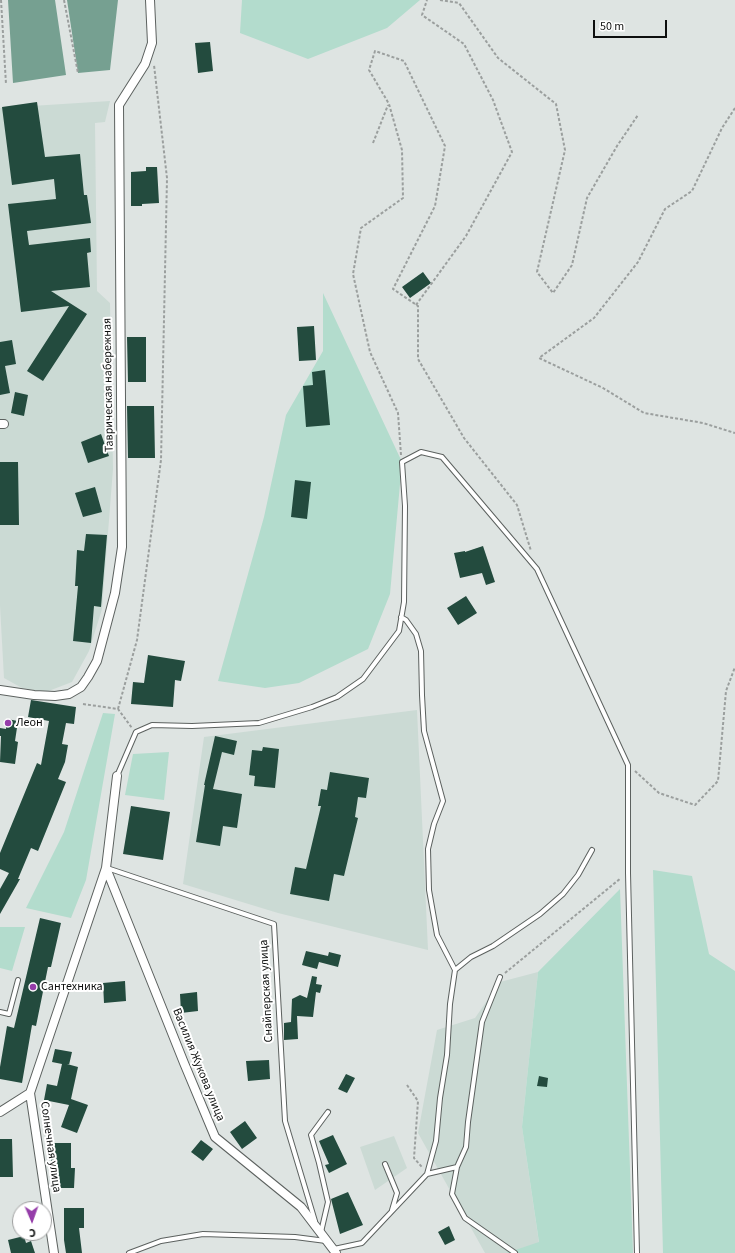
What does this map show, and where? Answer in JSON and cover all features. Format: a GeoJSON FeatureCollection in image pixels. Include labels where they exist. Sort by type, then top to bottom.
{"type":"FeatureCollection","features":[{"type":"Feature","properties":{"kind":"street","name":"Таврическая набережная"},"geometry":{"type":"LineString","coordinates":[[0,690],[34,695],[55,696],[70,694],[81,687],[97,661],[115,593],[122,547],[119,105],[145,64],[152,43],[150,0]]}},
{"type":"Feature","properties":{"kind":"street"},"geometry":{"type":"LineString","coordinates":[[0,1112],[30,1093],[106,868],[117,776]]}},
{"type":"Feature","properties":{"kind":"street","name":"Василия Жукова улица"},"geometry":{"type":"LineString","coordinates":[[106,868],[215,1137],[301,1208],[335,1251]]}},
{"type":"Feature","properties":{"kind":"street","name":"Солнечная улица"},"geometry":{"type":"LineString","coordinates":[[30,1093],[54,1253]]}},
{"type":"Feature","properties":{"kind":"lane"},"geometry":{"type":"LineString","coordinates":[[117,776],[136,732],[152,726],[259,723],[312,707],[337,697],[363,679],[399,632],[404,602],[406,506],[402,462],[421,452],[442,457],[537,569],[628,765],[628,872],[637,1253]]}},
{"type":"Feature","properties":{"kind":"lane"},"geometry":{"type":"LineString","coordinates":[[335,1251],[362,1243],[427,1174],[436,1141],[440,1098],[447,1055],[450,1004],[455,970],[437,935],[429,890],[428,849],[434,824],[443,800],[424,731],[421,651],[416,634],[406,620],[401,617]]}},
{"type":"Feature","properties":{"kind":"lane"},"geometry":{"type":"LineString","coordinates":[[455,970],[471,957],[493,946],[540,914],[563,894],[578,875],[592,850]]}},
{"type":"Feature","properties":{"kind":"lane","name":"Снайперская улица"},"geometry":{"type":"LineString","coordinates":[[106,868],[274,924],[285,1121],[319,1230]]}},
{"type":"Feature","properties":{"kind":"lane"},"geometry":{"type":"LineString","coordinates":[[500,977],[482,1022],[466,1147],[457,1167],[452,1194],[465,1218],[515,1253]]}},
{"type":"Feature","properties":{"kind":"lane"},"geometry":{"type":"LineString","coordinates":[[0,1012],[9,1014],[18,980]]}},
{"type":"Feature","properties":{"kind":"lane"},"geometry":{"type":"LineString","coordinates":[[319,1230],[328,1202],[319,1162],[310,1135],[328,1112]]}},
{"type":"Feature","properties":{"kind":"lane"},"geometry":{"type":"LineString","coordinates":[[385,1164],[397,1193],[392,1210]]}},
{"type":"Feature","properties":{"kind":"lane"},"geometry":{"type":"LineString","coordinates":[[427,1174],[457,1167]]}},
{"type":"Feature","properties":{"kind":"lane"},"geometry":{"type":"LineString","coordinates":[[129,1253],[161,1241],[203,1234],[294,1237],[328,1241]]}},
{"type":"Feature","properties":{"kind":"path"},"geometry":{"type":"LineString","coordinates":[[1,0],[6,84]]}},
{"type":"Feature","properties":{"kind":"path"},"geometry":{"type":"LineString","coordinates":[[64,0],[78,73]]}},
{"type":"Feature","properties":{"kind":"path"},"geometry":{"type":"LineString","coordinates":[[416,305],[466,236],[512,152],[493,100],[464,44],[422,15],[427,0]]}},
{"type":"Feature","properties":{"kind":"path"},"geometry":{"type":"LineString","coordinates":[[440,0],[458,3],[498,58],[556,104],[565,150],[537,272],[553,293],[572,266],[587,198],[617,146],[638,115]]}},
{"type":"Feature","properties":{"kind":"path"},"geometry":{"type":"LineString","coordinates":[[402,462],[398,413],[370,352],[353,274],[361,228],[403,198],[402,150],[389,104],[369,70],[375,51],[404,61],[446,146],[435,206],[393,289],[418,306],[418,359],[464,438],[517,505],[537,569]]}},
{"type":"Feature","properties":{"kind":"path"},"geometry":{"type":"LineString","coordinates":[[118,709],[137,640],[161,460],[167,178],[154,58]]}},
{"type":"Feature","properties":{"kind":"path"},"geometry":{"type":"LineString","coordinates":[[373,143],[389,104]]}},
{"type":"Feature","properties":{"kind":"path"},"geometry":{"type":"LineString","coordinates":[[735,108],[722,128],[692,191],[665,209],[638,262],[594,318],[539,358],[603,388],[644,413],[703,423],[735,434]]}},
{"type":"Feature","properties":{"kind":"path"},"geometry":{"type":"LineString","coordinates":[[628,765],[659,793],[695,805],[718,780],[726,691],[735,668]]}},
{"type":"Feature","properties":{"kind":"path"},"geometry":{"type":"LineString","coordinates":[[83,704],[118,709],[136,732]]}},
{"type":"Feature","properties":{"kind":"path"},"geometry":{"type":"LineString","coordinates":[[500,977],[628,872]]}},
{"type":"Feature","properties":{"kind":"path"},"geometry":{"type":"LineString","coordinates":[[407,1085],[418,1101],[414,1158],[427,1174]]}},
{"type":"Feature","properties":{"kind":"shaded area"},"geometry":{"type":"Polygon","coordinates":[[[8,0],[55,0],[66,75],[13,83],[8,0]]]}},
{"type":"Feature","properties":{"kind":"shaded area"},"geometry":{"type":"Polygon","coordinates":[[[67,0],[118,0],[110,70],[78,73],[67,0]]]}},
{"type":"Feature","properties":{"kind":"shaded area"},"geometry":{"type":"Polygon","coordinates":[[[242,0],[420,0],[387,28],[308,59],[240,33],[242,0]]]}},
{"type":"Feature","properties":{"kind":"shaded area"},"geometry":{"type":"Polygon","coordinates":[[[110,101],[105,122],[95,123],[97,291],[110,303],[113,469],[102,609],[89,651],[72,682],[46,692],[22,688],[4,678],[0,606],[0,108],[110,101]]]}},
{"type":"Feature","properties":{"kind":"shaded area"},"geometry":{"type":"Polygon","coordinates":[[[323,293],[402,462],[390,594],[368,649],[299,683],[265,688],[218,681],[264,517],[286,415],[323,351],[323,293]]]}},
{"type":"Feature","properties":{"kind":"shaded area"},"geometry":{"type":"Polygon","coordinates":[[[417,710],[428,950],[278,913],[183,884],[204,737],[417,710]]]}},
{"type":"Feature","properties":{"kind":"shaded area"},"geometry":{"type":"Polygon","coordinates":[[[103,713],[115,714],[86,880],[71,918],[26,908],[64,832],[103,713]]]}},
{"type":"Feature","properties":{"kind":"shaded area"},"geometry":{"type":"Polygon","coordinates":[[[169,752],[164,800],[125,795],[133,754],[169,752]]]}},
{"type":"Feature","properties":{"kind":"shaded area"},"geometry":{"type":"Polygon","coordinates":[[[653,870],[692,876],[709,954],[735,971],[735,1253],[663,1253],[653,870]]]}},
{"type":"Feature","properties":{"kind":"shaded area"},"geometry":{"type":"Polygon","coordinates":[[[620,889],[633,1253],[506,1253],[539,1242],[522,1127],[538,972],[620,889]]]}},
{"type":"Feature","properties":{"kind":"shaded area"},"geometry":{"type":"Polygon","coordinates":[[[0,927],[25,927],[12,971],[0,968],[0,927]]]}},
{"type":"Feature","properties":{"kind":"shaded area"},"geometry":{"type":"Polygon","coordinates":[[[538,972],[522,1127],[539,1243],[506,1253],[485,1253],[418,1133],[437,1030],[475,1018],[500,982],[538,972]]]}},
{"type":"Feature","properties":{"kind":"shaded area"},"geometry":{"type":"Polygon","coordinates":[[[394,1136],[407,1168],[375,1190],[360,1147],[394,1136]]]}},
{"type":"Feature","properties":{"kind":"building"},"geometry":{"type":"Polygon","coordinates":[[[210,42],[213,71],[198,73],[195,43],[210,42]]]}},
{"type":"Feature","properties":{"kind":"building"},"geometry":{"type":"Polygon","coordinates":[[[37,102],[45,157],[80,154],[84,195],[87,195],[91,223],[27,231],[29,245],[90,238],[91,252],[87,253],[90,287],[51,291],[87,314],[43,381],[27,371],[69,306],[21,312],[8,204],[56,199],[54,179],[12,185],[2,107],[37,102]]]}},
{"type":"Feature","properties":{"kind":"building"},"geometry":{"type":"Polygon","coordinates":[[[146,167],[157,167],[159,203],[131,206],[131,172],[146,171],[146,167]]]}},
{"type":"Feature","properties":{"kind":"building"},"geometry":{"type":"Polygon","coordinates":[[[423,272],[431,283],[410,298],[402,287],[423,272]]]}},
{"type":"Feature","properties":{"kind":"building"},"geometry":{"type":"Polygon","coordinates":[[[314,326],[316,360],[299,361],[297,327],[314,326]]]}},
{"type":"Feature","properties":{"kind":"building"},"geometry":{"type":"Polygon","coordinates":[[[127,337],[146,337],[146,382],[128,382],[127,337]]]}},
{"type":"Feature","properties":{"kind":"building"},"geometry":{"type":"Polygon","coordinates":[[[12,340],[16,364],[5,366],[10,393],[0,395],[0,342],[12,340]]]}},
{"type":"Feature","properties":{"kind":"building"},"geometry":{"type":"Polygon","coordinates":[[[325,370],[330,425],[306,427],[303,386],[313,385],[312,372],[325,370]]]}},
{"type":"Feature","properties":{"kind":"building"},"geometry":{"type":"Polygon","coordinates":[[[15,392],[28,395],[24,416],[11,413],[15,392]]]}},
{"type":"Feature","properties":{"kind":"building"},"geometry":{"type":"Polygon","coordinates":[[[127,406],[154,406],[155,458],[128,458],[127,406]]]}},
{"type":"Feature","properties":{"kind":"building"},"geometry":{"type":"Polygon","coordinates":[[[101,434],[109,456],[88,463],[81,442],[101,434]]]}},
{"type":"Feature","properties":{"kind":"building"},"geometry":{"type":"Polygon","coordinates":[[[0,462],[18,462],[19,525],[0,525],[0,462]]]}},
{"type":"Feature","properties":{"kind":"building"},"geometry":{"type":"Polygon","coordinates":[[[295,480],[311,482],[307,519],[291,517],[295,480]]]}},
{"type":"Feature","properties":{"kind":"building"},"geometry":{"type":"Polygon","coordinates":[[[95,487],[102,512],[83,517],[75,493],[95,487]]]}},
{"type":"Feature","properties":{"kind":"building"},"geometry":{"type":"Polygon","coordinates":[[[86,534],[107,535],[101,607],[94,606],[91,643],[73,641],[78,586],[75,586],[77,550],[84,551],[86,534]]]}},
{"type":"Feature","properties":{"kind":"building"},"geometry":{"type":"Polygon","coordinates":[[[483,546],[495,582],[486,585],[482,573],[460,578],[454,553],[465,552],[483,546]]]}},
{"type":"Feature","properties":{"kind":"building"},"geometry":{"type":"Polygon","coordinates":[[[466,596],[477,613],[458,625],[447,608],[466,596]]]}},
{"type":"Feature","properties":{"kind":"building"},"geometry":{"type":"Polygon","coordinates":[[[148,655],[185,661],[181,681],[175,680],[173,707],[131,704],[133,682],[144,683],[148,655]]]}},
{"type":"Feature","properties":{"kind":"building"},"geometry":{"type":"Polygon","coordinates":[[[31,700],[76,707],[74,724],[66,723],[62,744],[68,745],[65,762],[58,779],[66,782],[38,851],[31,848],[18,879],[20,879],[0,914],[0,889],[9,873],[0,869],[0,853],[37,763],[41,765],[49,721],[28,717],[31,700]]]}},
{"type":"Feature","properties":{"kind":"building"},"geometry":{"type":"Polygon","coordinates":[[[7,719],[18,721],[15,741],[18,742],[15,764],[0,762],[0,728],[6,729],[7,719]]]}},
{"type":"Feature","properties":{"kind":"building"},"geometry":{"type":"Polygon","coordinates":[[[215,736],[237,741],[234,755],[222,752],[213,789],[242,794],[237,828],[223,826],[220,846],[196,842],[204,785],[215,736]]]}},
{"type":"Feature","properties":{"kind":"building"},"geometry":{"type":"Polygon","coordinates":[[[263,747],[279,749],[275,788],[254,786],[255,776],[249,775],[252,750],[262,751],[263,747]]]}},
{"type":"Feature","properties":{"kind":"building"},"geometry":{"type":"Polygon","coordinates":[[[330,772],[369,778],[366,798],[358,797],[355,817],[358,818],[344,876],[334,874],[329,901],[290,894],[295,867],[306,869],[321,806],[318,806],[321,789],[327,790],[330,772]]]}},
{"type":"Feature","properties":{"kind":"building"},"geometry":{"type":"Polygon","coordinates":[[[131,806],[170,812],[163,860],[123,854],[131,806]]]}},
{"type":"Feature","properties":{"kind":"building"},"geometry":{"type":"Polygon","coordinates":[[[40,918],[61,923],[51,967],[48,967],[36,1026],[32,1025],[22,1083],[0,1079],[0,1067],[7,1026],[14,1028],[40,918]]]}},
{"type":"Feature","properties":{"kind":"building"},"geometry":{"type":"Polygon","coordinates":[[[306,951],[328,956],[329,952],[341,955],[338,967],[319,962],[317,969],[302,965],[306,951]]]}},
{"type":"Feature","properties":{"kind":"building"},"geometry":{"type":"Polygon","coordinates":[[[312,976],[317,977],[316,984],[322,985],[320,993],[316,992],[313,1017],[297,1016],[298,1039],[284,1040],[284,1023],[291,1022],[292,999],[300,995],[307,998],[312,976]]]}},
{"type":"Feature","properties":{"kind":"building"},"geometry":{"type":"Polygon","coordinates":[[[125,981],[126,1001],[104,1003],[103,983],[125,981]]]}},
{"type":"Feature","properties":{"kind":"building"},"geometry":{"type":"Polygon","coordinates":[[[197,992],[198,1011],[181,1013],[180,994],[197,992]]]}},
{"type":"Feature","properties":{"kind":"building"},"geometry":{"type":"Polygon","coordinates":[[[55,1049],[72,1052],[69,1065],[78,1067],[71,1099],[88,1105],[77,1133],[61,1127],[69,1105],[44,1100],[47,1084],[57,1086],[62,1064],[52,1062],[55,1049]]]}},
{"type":"Feature","properties":{"kind":"building"},"geometry":{"type":"Polygon","coordinates":[[[269,1060],[270,1079],[248,1081],[246,1061],[269,1060]]]}},
{"type":"Feature","properties":{"kind":"building"},"geometry":{"type":"Polygon","coordinates":[[[346,1074],[355,1078],[347,1093],[338,1089],[346,1074]]]}},
{"type":"Feature","properties":{"kind":"building"},"geometry":{"type":"Polygon","coordinates":[[[539,1076],[548,1078],[547,1087],[537,1086],[539,1076]]]}},
{"type":"Feature","properties":{"kind":"building"},"geometry":{"type":"Polygon","coordinates":[[[245,1121],[257,1138],[242,1149],[230,1132],[245,1121]]]}},
{"type":"Feature","properties":{"kind":"building"},"geometry":{"type":"Polygon","coordinates":[[[333,1135],[347,1164],[329,1173],[325,1165],[329,1164],[319,1141],[333,1135]]]}},
{"type":"Feature","properties":{"kind":"building"},"geometry":{"type":"Polygon","coordinates":[[[0,1139],[12,1139],[13,1177],[0,1177],[0,1139]]]}},
{"type":"Feature","properties":{"kind":"building"},"geometry":{"type":"Polygon","coordinates":[[[201,1140],[213,1149],[203,1161],[191,1152],[201,1140]]]}},
{"type":"Feature","properties":{"kind":"building"},"geometry":{"type":"Polygon","coordinates":[[[51,1143],[71,1143],[71,1168],[75,1168],[74,1188],[55,1188],[55,1163],[51,1163],[51,1143]]]}},
{"type":"Feature","properties":{"kind":"building"},"geometry":{"type":"Polygon","coordinates":[[[348,1192],[363,1225],[340,1234],[331,1199],[348,1192]]]}},
{"type":"Feature","properties":{"kind":"building"},"geometry":{"type":"Polygon","coordinates":[[[64,1208],[84,1208],[84,1228],[79,1228],[82,1253],[66,1253],[64,1240],[64,1208]]]}},
{"type":"Feature","properties":{"kind":"building"},"geometry":{"type":"Polygon","coordinates":[[[449,1226],[455,1240],[445,1245],[438,1232],[449,1226]]]}},
{"type":"Feature","properties":{"kind":"building"},"geometry":{"type":"Polygon","coordinates":[[[12,1239],[12,1241],[25,1241],[26,1243],[31,1241],[35,1253],[11,1253],[8,1240],[12,1239]]]}},
{"type":"Feature","properties":{"kind":"place","name":"Леон"},"geometry":{"type":"Point","coordinates":[8,723]}},
{"type":"Feature","properties":{"kind":"place","name":"Сантехника"},"geometry":{"type":"Point","coordinates":[33,987]}}]}
